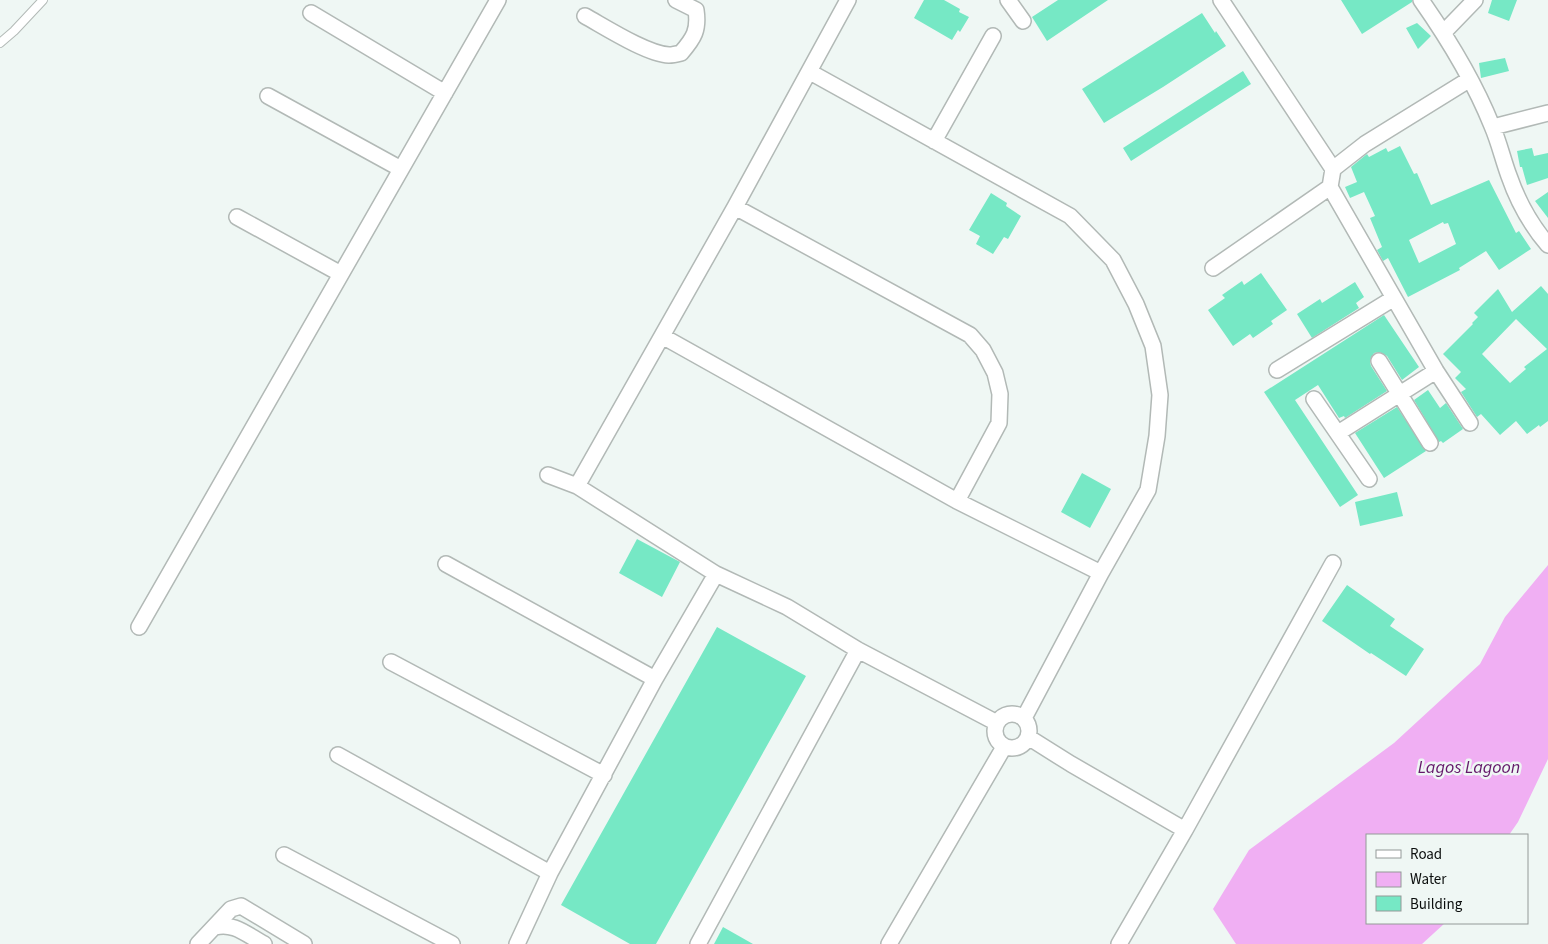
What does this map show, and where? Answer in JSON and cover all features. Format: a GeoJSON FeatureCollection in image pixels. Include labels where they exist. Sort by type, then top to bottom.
{"type":"FeatureCollection","features":[{"type":"Feature","properties":{"kind":"street"},"geometry":{"type":"LineString","coordinates":[[139,627],[498,0]]}},
{"type":"Feature","properties":{"kind":"street"},"geometry":{"type":"LineString","coordinates":[[585,16],[641,46],[669,55],[681,53],[692,41],[698,23],[696,10],[676,0]]}},
{"type":"Feature","properties":{"kind":"street"},"geometry":{"type":"LineString","coordinates":[[577,486],[735,207],[848,0]]}},
{"type":"Feature","properties":{"kind":"street"},"geometry":{"type":"LineString","coordinates":[[1008,0],[1023,22]]}},
{"type":"Feature","properties":{"kind":"street"},"geometry":{"type":"LineString","coordinates":[[1220,0],[1333,169]]}},
{"type":"Feature","properties":{"kind":"street"},"geometry":{"type":"LineString","coordinates":[[1421,0],[1444,32],[1470,78],[1493,127],[1513,186],[1532,226],[1548,246]]}},
{"type":"Feature","properties":{"kind":"street"},"geometry":{"type":"LineString","coordinates":[[1444,32],[1475,0]]}},
{"type":"Feature","properties":{"kind":"street"},"geometry":{"type":"LineString","coordinates":[[311,13],[445,93]]}},
{"type":"Feature","properties":{"kind":"street"},"geometry":{"type":"LineString","coordinates":[[934,141],[993,36]]}},
{"type":"Feature","properties":{"kind":"street"},"geometry":{"type":"LineString","coordinates":[[810,72],[1070,216],[1113,260],[1136,304],[1153,346],[1160,395],[1157,436],[1148,490],[1101,573],[1024,718]]}},
{"type":"Feature","properties":{"kind":"street"},"geometry":{"type":"LineString","coordinates":[[1470,78],[1364,144],[1333,169],[1330,186],[1436,372],[1470,423]]}},
{"type":"Feature","properties":{"kind":"street"},"geometry":{"type":"LineString","coordinates":[[268,96],[401,169]]}},
{"type":"Feature","properties":{"kind":"street"},"geometry":{"type":"LineString","coordinates":[[1493,127],[1548,113]]}},
{"type":"Feature","properties":{"kind":"street"},"geometry":{"type":"LineString","coordinates":[[1213,268],[1330,186]]}},
{"type":"Feature","properties":{"kind":"street"},"geometry":{"type":"LineString","coordinates":[[735,207],[970,336],[983,350],[995,372],[997,380],[1000,394],[999,423],[957,501]]}},
{"type":"Feature","properties":{"kind":"street"},"geometry":{"type":"LineString","coordinates":[[237,217],[341,274]]}},
{"type":"Feature","properties":{"kind":"street"},"geometry":{"type":"LineString","coordinates":[[1277,370],[1394,298]]}},
{"type":"Feature","properties":{"kind":"street"},"geometry":{"type":"LineString","coordinates":[[662,336],[957,501],[1101,573]]}},
{"type":"Feature","properties":{"kind":"street"},"geometry":{"type":"LineString","coordinates":[[1379,362],[1430,443]]}},
{"type":"Feature","properties":{"kind":"street"},"geometry":{"type":"LineString","coordinates":[[1338,433],[1436,372]]}},
{"type":"Feature","properties":{"kind":"street"},"geometry":{"type":"LineString","coordinates":[[1314,399],[1369,479]]}},
{"type":"Feature","properties":{"kind":"street"},"geometry":{"type":"LineString","coordinates":[[548,475],[577,486],[716,574],[787,608],[858,650],[997,723]]}},
{"type":"Feature","properties":{"kind":"street"},"geometry":{"type":"LineString","coordinates":[[1119,944],[1185,830],[1333,563]]}},
{"type":"Feature","properties":{"kind":"street"},"geometry":{"type":"LineString","coordinates":[[446,564],[655,679]]}},
{"type":"Feature","properties":{"kind":"street"},"geometry":{"type":"LineString","coordinates":[[517,944],[550,873],[655,679],[716,574]]}},
{"type":"Feature","properties":{"kind":"street"},"geometry":{"type":"LineString","coordinates":[[698,944],[858,650]]}},
{"type":"Feature","properties":{"kind":"street"},"geometry":{"type":"LineString","coordinates":[[391,662],[604,775]]}},
{"type":"Feature","properties":{"kind":"street"},"geometry":{"type":"LineString","coordinates":[[1006,715],[1019,715],[1024,718],[1030,730],[1024,744],[1018,748],[1011,749],[998,742],[995,729],[997,723],[1006,715]]}},
{"type":"Feature","properties":{"kind":"street"},"geometry":{"type":"LineString","coordinates":[[1028,737],[1185,830]]}},
{"type":"Feature","properties":{"kind":"street"},"geometry":{"type":"LineString","coordinates":[[889,944],[1004,746]]}},
{"type":"Feature","properties":{"kind":"street"},"geometry":{"type":"LineString","coordinates":[[338,755],[550,873]]}},
{"type":"Feature","properties":{"kind":"street"},"geometry":{"type":"LineString","coordinates":[[284,855],[452,944]]}},
{"type":"Feature","properties":{"kind":"street"},"geometry":{"type":"LineString","coordinates":[[198,944],[231,909],[241,906],[283,939],[304,944]]}},
{"type":"Feature","properties":{"kind":"street"},"geometry":{"type":"LineString","coordinates":[[215,927],[232,926],[264,944]]}},
{"type":"Feature","properties":{"kind":"lane"},"geometry":{"type":"LineString","coordinates":[[0,43],[43,0]]}},
{"type":"Feature","properties":{"kind":"water","name":"Lagos Lagoon"},"geometry":{"type":"Polygon","coordinates":[[[1548,565],[1548,759],[1518,822],[1510,834],[1366,834],[1366,924],[1444,924],[1422,944],[1236,944],[1213,909],[1249,850],[1394,743],[1480,664],[1505,617],[1548,565]]]}},
{"type":"Feature","properties":{"kind":"building"},"geometry":{"type":"Polygon","coordinates":[[[924,0],[944,0],[960,9],[959,12],[969,17],[960,32],[958,30],[952,40],[914,18],[924,0]]]}},
{"type":"Feature","properties":{"kind":"building"},"geometry":{"type":"Polygon","coordinates":[[[1058,0],[1108,0],[1047,41],[1032,17],[1058,0]]]}},
{"type":"Feature","properties":{"kind":"building"},"geometry":{"type":"Polygon","coordinates":[[[1341,0],[1412,0],[1412,2],[1362,34],[1341,0]]]}},
{"type":"Feature","properties":{"kind":"building"},"geometry":{"type":"Polygon","coordinates":[[[1492,0],[1517,0],[1509,21],[1488,13],[1492,0]]]}},
{"type":"Feature","properties":{"kind":"building"},"geometry":{"type":"Polygon","coordinates":[[[1202,13],[1226,46],[1104,123],[1082,89],[1202,13]]]}},
{"type":"Feature","properties":{"kind":"building"},"geometry":{"type":"Polygon","coordinates":[[[1417,23],[1431,36],[1418,49],[1406,28],[1417,23]]]}},
{"type":"Feature","properties":{"kind":"building"},"geometry":{"type":"Polygon","coordinates":[[[1505,58],[1509,71],[1481,78],[1479,63],[1505,58]]]}},
{"type":"Feature","properties":{"kind":"building"},"geometry":{"type":"Polygon","coordinates":[[[1243,71],[1251,84],[1131,161],[1123,148],[1243,71]]]}},
{"type":"Feature","properties":{"kind":"building"},"geometry":{"type":"Polygon","coordinates":[[[1400,146],[1414,174],[1417,173],[1431,205],[1489,180],[1516,233],[1519,231],[1531,249],[1499,270],[1486,251],[1459,268],[1460,270],[1408,297],[1388,258],[1383,261],[1377,250],[1382,247],[1370,218],[1375,216],[1364,192],[1350,198],[1345,187],[1357,182],[1351,167],[1367,154],[1369,157],[1386,148],[1388,152],[1400,146]],[[1443,222],[1409,240],[1419,263],[1456,244],[1448,223],[1444,224],[1443,222]]]}},
{"type":"Feature","properties":{"kind":"building"},"geometry":{"type":"Polygon","coordinates":[[[1532,148],[1534,156],[1548,153],[1548,178],[1527,185],[1522,167],[1520,167],[1517,151],[1532,148]]]}},
{"type":"Feature","properties":{"kind":"building"},"geometry":{"type":"Polygon","coordinates":[[[1548,192],[1548,218],[1535,201],[1548,192]]]}},
{"type":"Feature","properties":{"kind":"building"},"geometry":{"type":"Polygon","coordinates":[[[991,193],[1007,203],[1006,206],[1021,216],[1008,239],[1004,237],[993,254],[976,244],[980,236],[969,230],[991,193]]]}},
{"type":"Feature","properties":{"kind":"building"},"geometry":{"type":"Polygon","coordinates":[[[1261,273],[1287,310],[1271,321],[1273,324],[1253,338],[1250,334],[1233,346],[1208,310],[1225,298],[1222,295],[1242,281],[1244,285],[1261,273]]]}},
{"type":"Feature","properties":{"kind":"building"},"geometry":{"type":"Polygon","coordinates":[[[1355,282],[1364,297],[1356,303],[1359,308],[1312,338],[1297,314],[1320,299],[1322,303],[1355,282]]]}},
{"type":"Feature","properties":{"kind":"building"},"geometry":{"type":"Polygon","coordinates":[[[1541,286],[1548,294],[1548,421],[1527,434],[1516,421],[1500,435],[1481,414],[1477,417],[1461,392],[1466,389],[1455,378],[1461,372],[1443,354],[1473,324],[1478,317],[1474,313],[1498,289],[1512,312],[1541,286]],[[1516,319],[1482,354],[1510,383],[1526,369],[1524,367],[1547,349],[1516,319]]]}},
{"type":"Feature","properties":{"kind":"building"},"geometry":{"type":"Polygon","coordinates":[[[1384,315],[1419,367],[1402,380],[1387,356],[1379,352],[1374,353],[1370,361],[1371,366],[1387,391],[1345,418],[1344,416],[1339,418],[1318,385],[1295,400],[1358,495],[1340,507],[1264,392],[1384,315]]]}},
{"type":"Feature","properties":{"kind":"building"},"geometry":{"type":"Polygon","coordinates":[[[1428,390],[1440,408],[1446,403],[1463,429],[1443,443],[1439,442],[1414,400],[1428,390]]]}},
{"type":"Feature","properties":{"kind":"building"},"geometry":{"type":"Polygon","coordinates":[[[1397,407],[1426,451],[1384,478],[1355,433],[1397,407]]]}},
{"type":"Feature","properties":{"kind":"building"},"geometry":{"type":"Polygon","coordinates":[[[1082,473],[1111,489],[1090,528],[1061,512],[1082,473]]]}},
{"type":"Feature","properties":{"kind":"building"},"geometry":{"type":"Polygon","coordinates":[[[1397,492],[1403,516],[1360,526],[1355,502],[1397,492]]]}},
{"type":"Feature","properties":{"kind":"building"},"geometry":{"type":"Polygon","coordinates":[[[637,539],[680,562],[662,597],[619,573],[637,539]]]}},
{"type":"Feature","properties":{"kind":"building"},"geometry":{"type":"Polygon","coordinates":[[[1347,585],[1395,619],[1390,626],[1424,649],[1406,676],[1322,621],[1347,585]]]}},
{"type":"Feature","properties":{"kind":"building"},"geometry":{"type":"Polygon","coordinates":[[[717,627],[806,676],[656,944],[630,944],[561,905],[717,627]]]}},
{"type":"Feature","properties":{"kind":"building"},"geometry":{"type":"Polygon","coordinates":[[[723,927],[753,944],[714,944],[723,927]]]}}]}
